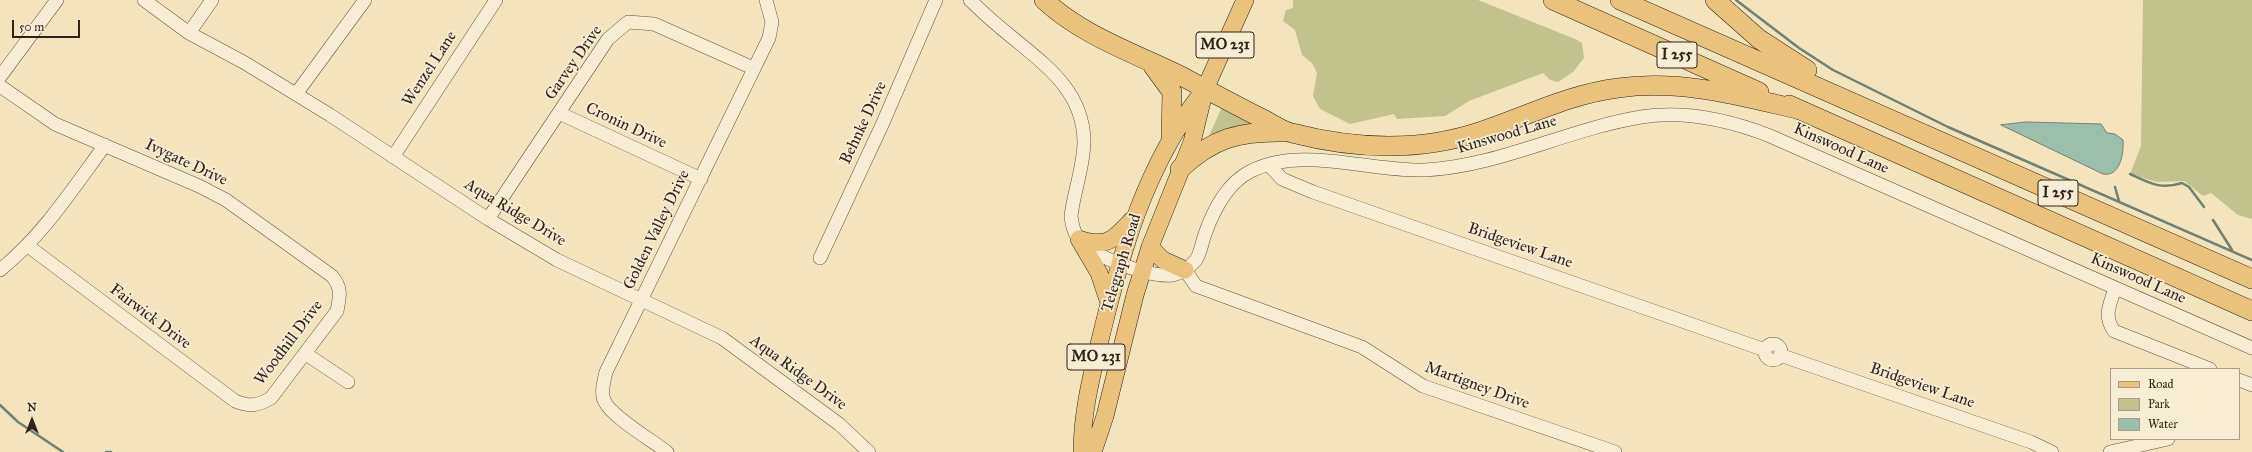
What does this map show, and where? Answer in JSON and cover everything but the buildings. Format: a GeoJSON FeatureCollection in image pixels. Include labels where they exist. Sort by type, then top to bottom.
{"type":"FeatureCollection","features":[{"type":"Feature","properties":{"kind":"highway"},"geometry":{"type":"LineString","coordinates":[[1044,0],[1083,28],[1289,133]]}},
{"type":"Feature","properties":{"kind":"highway","name":"I 255"},"geometry":{"type":"LineString","coordinates":[[1553,0],[2252,311]]}},
{"type":"Feature","properties":{"kind":"highway","name":"I 255"},"geometry":{"type":"LineString","coordinates":[[1620,0],[2252,279]]}},
{"type":"Feature","properties":{"kind":"highway"},"geometry":{"type":"LineString","coordinates":[[1715,0],[1759,39],[1864,107]]}},
{"type":"Feature","properties":{"kind":"highway"},"geometry":{"type":"LineString","coordinates":[[1149,62],[1172,92],[1171,136]]}},
{"type":"Feature","properties":{"kind":"highway"},"geometry":{"type":"LineString","coordinates":[[1180,169],[1194,156],[1228,137],[1252,132],[1289,133],[1331,142],[1370,146],[1423,145],[1468,136],[1586,94],[1616,88],[1646,86],[1707,89],[1801,110]]}},
{"type":"Feature","properties":{"kind":"main road","name":"Telegraph Road"},"geometry":{"type":"LineString","coordinates":[[1093,452],[1105,416],[1142,270],[1180,169],[1192,142],[1205,89],[1245,0]]}},
{"type":"Feature","properties":{"kind":"main road","name":"Telegraph Road"},"geometry":{"type":"LineString","coordinates":[[1082,452],[1084,412],[1109,302],[1135,217],[1171,136],[1205,89]]}},
{"type":"Feature","properties":{"kind":"main road"},"geometry":{"type":"LineString","coordinates":[[1079,240],[1091,243],[1109,242],[1135,217]]}},
{"type":"Feature","properties":{"kind":"main road"},"geometry":{"type":"LineString","coordinates":[[1079,240],[1099,273],[1109,302]]}},
{"type":"Feature","properties":{"kind":"main road"},"geometry":{"type":"LineString","coordinates":[[1150,247],[1163,260],[1184,270]]}},
{"type":"Feature","properties":{"kind":"street"},"geometry":{"type":"LineString","coordinates":[[0,77],[57,0]]}},
{"type":"Feature","properties":{"kind":"street","name":"Aqua Ridge Drive"},"geometry":{"type":"LineString","coordinates":[[144,0],[189,33],[296,94],[488,219],[557,260],[722,338],[838,424],[868,452]]}},
{"type":"Feature","properties":{"kind":"street"},"geometry":{"type":"LineString","coordinates":[[189,33],[212,0]]}},
{"type":"Feature","properties":{"kind":"street"},"geometry":{"type":"LineString","coordinates":[[296,94],[365,0]]}},
{"type":"Feature","properties":{"kind":"street","name":"Wenzel Lane"},"geometry":{"type":"LineString","coordinates":[[393,157],[496,0]]}},
{"type":"Feature","properties":{"kind":"street","name":"Golden Valley Drive"},"geometry":{"type":"LineString","coordinates":[[667,452],[615,414],[604,402],[603,389],[606,372],[769,38],[772,22],[766,0]]}},
{"type":"Feature","properties":{"kind":"street","name":"Behnke Drive"},"geometry":{"type":"LineString","coordinates":[[820,258],[925,28],[935,0]]}},
{"type":"Feature","properties":{"kind":"street"},"geometry":{"type":"LineString","coordinates":[[970,0],[1052,70],[1068,88],[1075,100],[1080,115],[1084,142],[1071,216],[1072,226],[1079,240],[1092,251],[1120,263],[1142,270],[1166,275],[1184,270]]}},
{"type":"Feature","properties":{"kind":"street","name":"Garvey Drive"},"geometry":{"type":"LineString","coordinates":[[488,219],[608,39],[628,22],[654,24],[754,68]]}},
{"type":"Feature","properties":{"kind":"street","name":"Ivygate Drive"},"geometry":{"type":"LineString","coordinates":[[0,86],[55,124],[199,186],[226,200],[332,276],[338,283],[341,293]]}},
{"type":"Feature","properties":{"kind":"street","name":"Cronin Drive"},"geometry":{"type":"LineString","coordinates":[[559,113],[701,180]]}},
{"type":"Feature","properties":{"kind":"street","name":"Kinswood Lane"},"geometry":{"type":"LineString","coordinates":[[1184,270],[1195,260],[1209,222],[1225,194],[1250,171],[1269,165],[1308,160],[1399,170],[1445,168],[1495,159],[1617,122],[1643,117],[1676,115],[1706,117],[1737,123],[1774,138],[2252,348]]}},
{"type":"Feature","properties":{"kind":"street"},"geometry":{"type":"LineString","coordinates":[[0,270],[28,246],[46,225],[105,145]]}},
{"type":"Feature","properties":{"kind":"street","name":"Bridgeview Lane"},"geometry":{"type":"LineString","coordinates":[[1269,165],[1282,180],[1313,192],[1765,350],[1770,344],[1775,344],[1779,347],[1780,355],[2031,442],[2052,452]]}},
{"type":"Feature","properties":{"kind":"street","name":"Fairwick Drive"},"geometry":{"type":"LineString","coordinates":[[28,246],[235,401],[256,406]]}},
{"type":"Feature","properties":{"kind":"street","name":"Martigney Drive"},"geometry":{"type":"LineString","coordinates":[[1184,270],[1196,286],[1362,347],[1423,386],[1615,452]]}},
{"type":"Feature","properties":{"kind":"street"},"geometry":{"type":"LineString","coordinates":[[2115,288],[2108,312],[2108,322],[2114,331],[2207,368]]}},
{"type":"Feature","properties":{"kind":"street","name":"Woodhill Drive"},"geometry":{"type":"LineString","coordinates":[[256,406],[271,398],[306,354],[337,311],[341,293]]}},
{"type":"Feature","properties":{"kind":"street"},"geometry":{"type":"LineString","coordinates":[[306,354],[348,382]]}},
{"type":"Feature","properties":{"kind":"street"},"geometry":{"type":"LineString","coordinates":[[2240,380],[2252,385]]}},
{"type":"Feature","properties":{"kind":"street"},"geometry":{"type":"LineString","coordinates":[[2110,452],[2164,440]]}},
{"type":"Feature","properties":{"kind":"green space"},"geometry":{"type":"Polygon","coordinates":[[[1293,0],[1478,0],[1575,39],[1582,43],[1584,58],[1573,72],[1558,82],[1550,80],[1543,73],[1469,101],[1445,116],[1397,119],[1394,114],[1350,124],[1320,109],[1313,96],[1317,73],[1312,63],[1302,55],[1295,30],[1283,21],[1286,10],[1293,8],[1293,0]]]}},
{"type":"Feature","properties":{"kind":"green space"},"geometry":{"type":"Polygon","coordinates":[[[2143,0],[2252,0],[2252,219],[2238,215],[2211,193],[2203,196],[2184,181],[2157,182],[2130,174],[2141,146],[2143,0]]]}},
{"type":"Feature","properties":{"kind":"green space"},"geometry":{"type":"Polygon","coordinates":[[[1222,107],[1256,124],[1208,138],[1222,107]]]}},
{"type":"Feature","properties":{"kind":"water"},"geometry":{"type":"Polygon","coordinates":[[[2026,122],[2101,124],[2107,133],[2115,134],[2123,140],[2123,152],[2120,163],[2113,172],[2103,174],[2001,125],[2026,122]]]}},
{"type":"Feature","properties":{"kind":"waterway"},"geometry":{"type":"LineString","coordinates":[[1736,0],[1799,48],[1833,70],[1948,127],[2252,260]]}},
{"type":"Feature","properties":{"kind":"waterway"},"geometry":{"type":"LineString","coordinates":[[2130,174],[2149,183],[2161,186],[2182,183],[2189,187],[2204,207]]}},
{"type":"Feature","properties":{"kind":"waterway"},"geometry":{"type":"LineString","coordinates":[[2115,187],[2119,201]]}},
{"type":"Feature","properties":{"kind":"waterway"},"geometry":{"type":"LineString","coordinates":[[2213,220],[2232,250]]}},
{"type":"Feature","properties":{"kind":"waterway"},"geometry":{"type":"LineString","coordinates":[[0,405],[18,422],[63,452]]}},
{"type":"Feature","properties":{"kind":"waterway"},"geometry":{"type":"LineString","coordinates":[[106,452],[111,452]]}}]}
